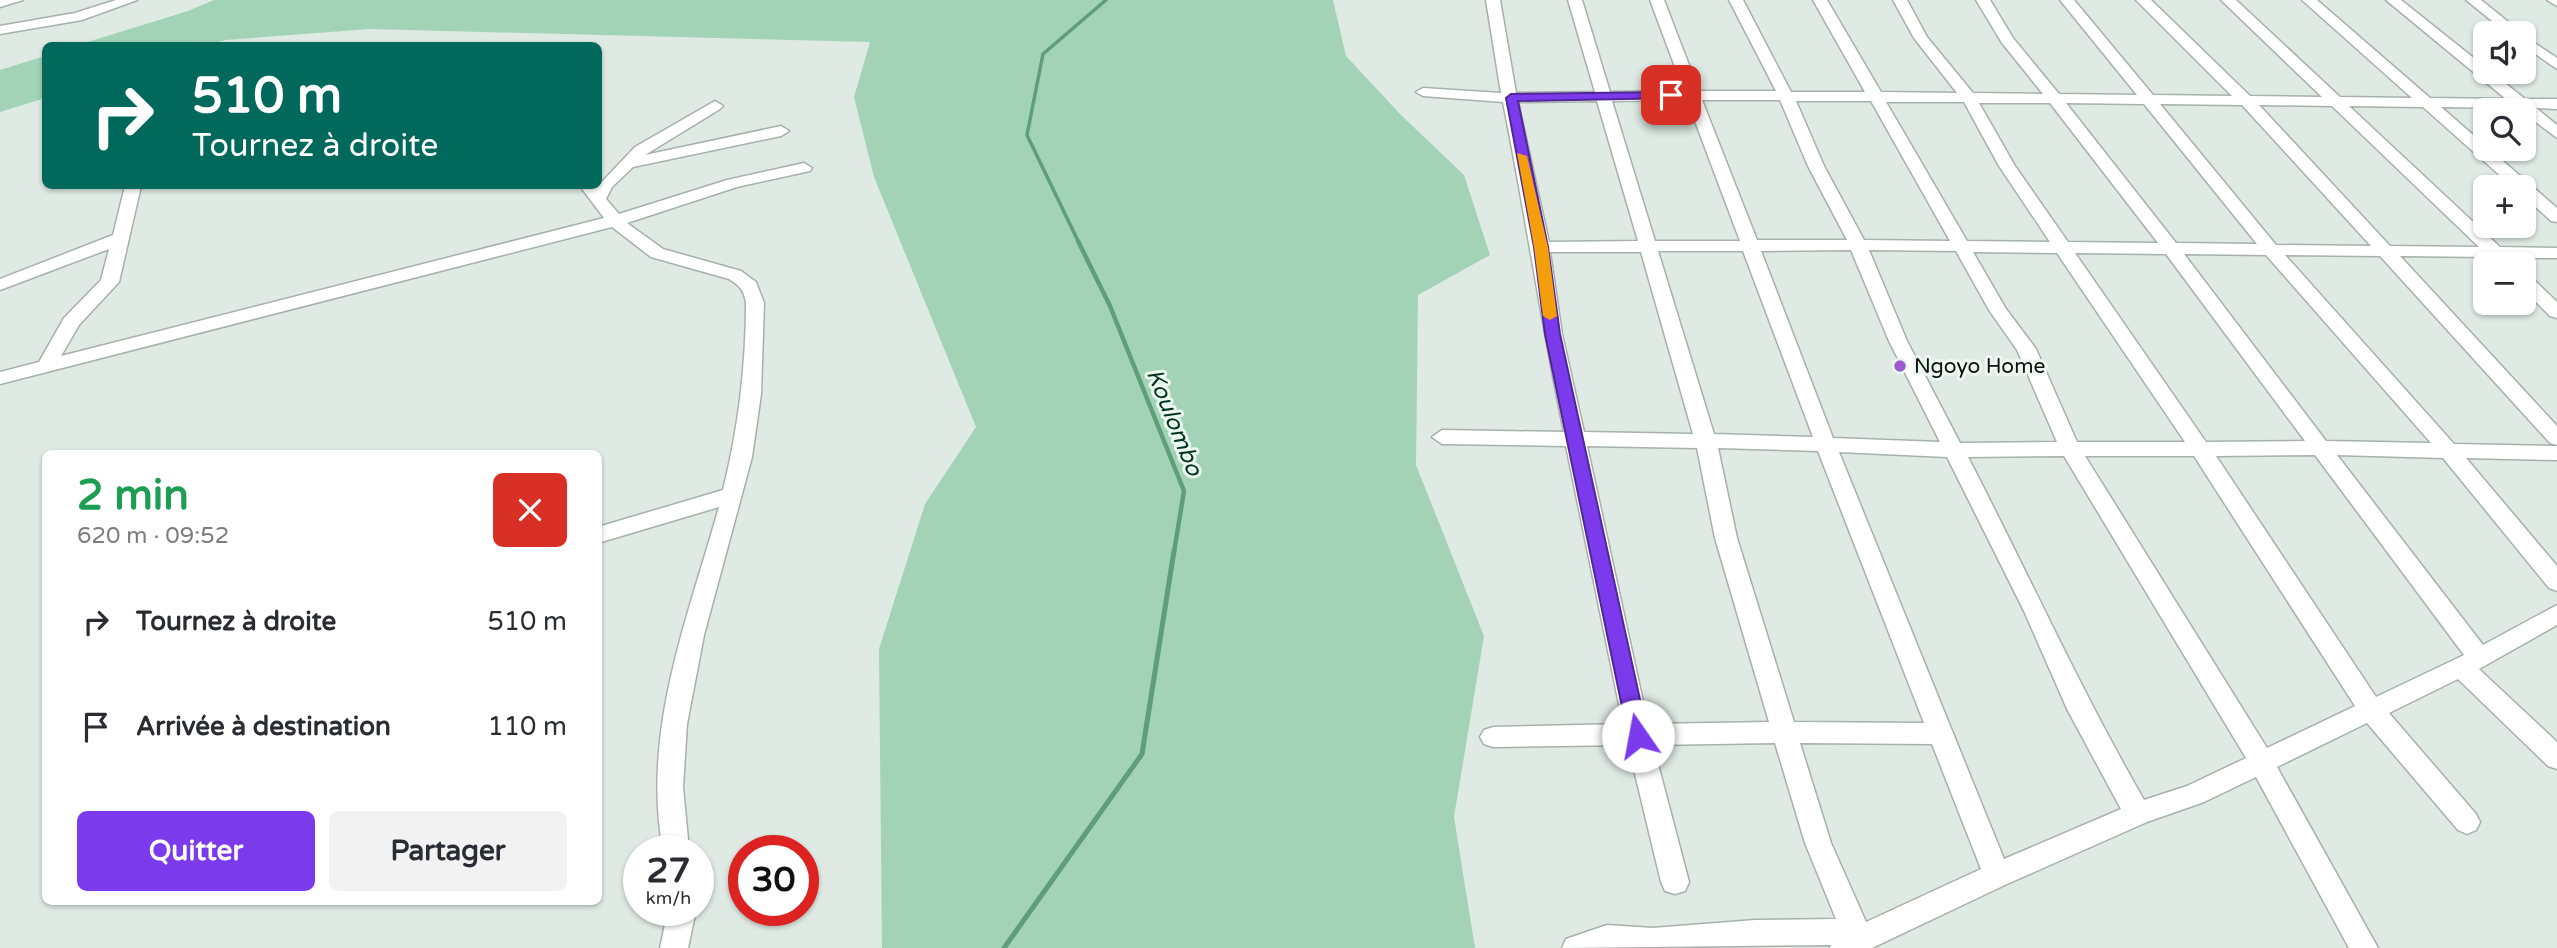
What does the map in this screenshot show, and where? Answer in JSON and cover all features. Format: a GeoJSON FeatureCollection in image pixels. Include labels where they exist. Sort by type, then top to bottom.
{"type":"FeatureCollection","features":[{"type":"Feature","properties":{"kind":"street"},"geometry":{"type":"LineString","coordinates":[[0,3],[16,0]]}},
{"type":"Feature","properties":{"kind":"street"},"geometry":{"type":"LineString","coordinates":[[0,46],[114,3],[130,0]]}},
{"type":"Feature","properties":{"kind":"street"},"geometry":{"type":"LineString","coordinates":[[1493,0],[1497,36],[1541,247],[1553,334],[1638,736],[1675,882]]}},
{"type":"Feature","properties":{"kind":"street"},"geometry":{"type":"LineString","coordinates":[[1575,0],[1706,442],[1726,538],[1818,843],[1853,940]]}},
{"type":"Feature","properties":{"kind":"street"},"geometry":{"type":"LineString","coordinates":[[1657,0],[1852,514],[1997,875]]}},
{"type":"Feature","properties":{"kind":"street"},"geometry":{"type":"LineString","coordinates":[[1736,0],[1787,97],[1821,175],[1858,245],[1898,341],[2036,611],[2079,709],[2138,814]]}},
{"type":"Feature","properties":{"kind":"street"},"geometry":{"type":"LineString","coordinates":[[1820,0],[1998,310],[2026,349],[2070,449],[2261,761],[2364,948]]}},
{"type":"Feature","properties":{"kind":"street"},"geometry":{"type":"LineString","coordinates":[[1900,0],[1921,37],[1969,99],[2007,166],[2200,448],[2371,710],[2467,821]]}},
{"type":"Feature","properties":{"kind":"street"},"geometry":{"type":"LineString","coordinates":[[1983,0],[2009,43],[2058,99],[2319,448],[2471,663],[2557,758]]}},
{"type":"Feature","properties":{"kind":"street"},"geometry":{"type":"LineString","coordinates":[[2067,0],[2271,250],[2449,451],[2557,582]]}},
{"type":"Feature","properties":{"kind":"street"},"geometry":{"type":"LineString","coordinates":[[2143,0],[2245,100],[2387,252],[2466,344],[2557,438]]}},
{"type":"Feature","properties":{"kind":"street"},"geometry":{"type":"LineString","coordinates":[[2228,0],[2494,252]]}},
{"type":"Feature","properties":{"kind":"street"},"geometry":{"type":"LineString","coordinates":[[2309,0],[2509,175]]}},
{"type":"Feature","properties":{"kind":"street"},"geometry":{"type":"LineString","coordinates":[[2393,0],[2515,98]]}},
{"type":"Feature","properties":{"kind":"street"},"geometry":{"type":"LineString","coordinates":[[2473,0],[2500,21]]}},
{"type":"Feature","properties":{"kind":"street"},"geometry":{"type":"LineString","coordinates":[[0,30],[77,17]]}},
{"type":"Feature","properties":{"kind":"street"},"geometry":{"type":"LineString","coordinates":[[2536,49],[2557,65]]}},
{"type":"Feature","properties":{"kind":"street"},"geometry":{"type":"LineString","coordinates":[[1423,92],[1511,98],[1693,95],[2473,103]]}},
{"type":"Feature","properties":{"kind":"street"},"geometry":{"type":"LineString","coordinates":[[2536,104],[2557,104]]}},
{"type":"Feature","properties":{"kind":"street"},"geometry":{"type":"LineString","coordinates":[[593,192],[600,191],[657,139],[715,106]]}},
{"type":"Feature","properties":{"kind":"street"},"geometry":{"type":"LineString","coordinates":[[2536,116],[2557,133]]}},
{"type":"Feature","properties":{"kind":"street"},"geometry":{"type":"LineString","coordinates":[[629,163],[781,131]]}},
{"type":"Feature","properties":{"kind":"street"},"geometry":{"type":"LineString","coordinates":[[0,378],[660,209],[733,183],[804,168]]}},
{"type":"Feature","properties":{"kind":"street"},"geometry":{"type":"LineString","coordinates":[[46,366],[66,329],[110,282],[132,189]]}},
{"type":"Feature","properties":{"kind":"street"},"geometry":{"type":"LineString","coordinates":[[593,192],[634,238],[659,254],[735,275],[751,288],[754,350],[750,399],[733,495],[700,603],[674,729],[669,783],[674,835]]}},
{"type":"Feature","properties":{"kind":"street"},"geometry":{"type":"LineString","coordinates":[[2536,198],[2557,217]]}},
{"type":"Feature","properties":{"kind":"street"},"geometry":{"type":"LineString","coordinates":[[0,285],[119,239]]}},
{"type":"Feature","properties":{"kind":"street"},"geometry":{"type":"LineString","coordinates":[[1541,247],[2061,247],[2387,252],[2473,257]]}},
{"type":"Feature","properties":{"kind":"street"},"geometry":{"type":"LineString","coordinates":[[2536,255],[2557,253]]}},
{"type":"Feature","properties":{"kind":"street"},"geometry":{"type":"LineString","coordinates":[[2536,292],[2557,312]]}},
{"type":"Feature","properties":{"kind":"street"},"geometry":{"type":"LineString","coordinates":[[1442,437],[1827,444],[1952,450],[2319,448],[2557,453]]}},
{"type":"Feature","properties":{"kind":"street"},"geometry":{"type":"LineString","coordinates":[[602,534],[733,495]]}},
{"type":"Feature","properties":{"kind":"street"},"geometry":{"type":"LineString","coordinates":[[1576,948],[1607,938],[1653,941],[1755,933],[1853,940],[2138,814],[2195,794],[2471,663],[2557,614]]}},
{"type":"Feature","properties":{"kind":"street"},"geometry":{"type":"LineString","coordinates":[[1493,737],[1786,732],[1942,734]]}},
{"type":"Feature","properties":{"kind":"street"},"geometry":{"type":"LineString","coordinates":[[674,948],[679,926]]}},
{"type":"Feature","properties":{"kind":"green space"},"geometry":{"type":"Polygon","coordinates":[[[214,0],[1333,0],[1346,56],[1401,115],[1464,175],[1490,255],[1418,295],[1416,465],[1484,636],[1454,817],[1475,948],[882,948],[879,649],[925,504],[976,427],[874,177],[854,97],[870,42],[370,29],[219,42],[88,42],[188,11],[214,0]]]}},
{"type":"Feature","properties":{"kind":"green space"},"geometry":{"type":"Polygon","coordinates":[[[42,57],[42,99],[0,112],[0,70],[42,57]]]}},
{"type":"Feature","properties":{"kind":"waterway","name":"Koulombo"},"geometry":{"type":"LineString","coordinates":[[1079,243],[1027,135],[1043,54],[1106,0]]}},
{"type":"Feature","properties":{"kind":"waterway","name":"Koulombo"},"geometry":{"type":"LineString","coordinates":[[1078,241],[1110,306],[1184,491],[1174,552]]}},
{"type":"Feature","properties":{"kind":"waterway","name":"Koulombo"},"geometry":{"type":"LineString","coordinates":[[1004,948],[1142,754],[1174,551]]}},
{"type":"Feature","properties":{"kind":"slow traffic"},"geometry":{"type":"LineString","coordinates":[[1521,156],[1541,247],[1550,316]]}},
{"type":"Feature","properties":{"kind":"place","name":"Ngoyo Home"},"geometry":{"type":"Point","coordinates":[1900,366]}},
{"type":"Feature","properties":{"kind":"route"},"geometry":{"type":"LineString","coordinates":[[1638,736],[1553,334],[1541,247],[1511,98],[1671,95]]}}]}
